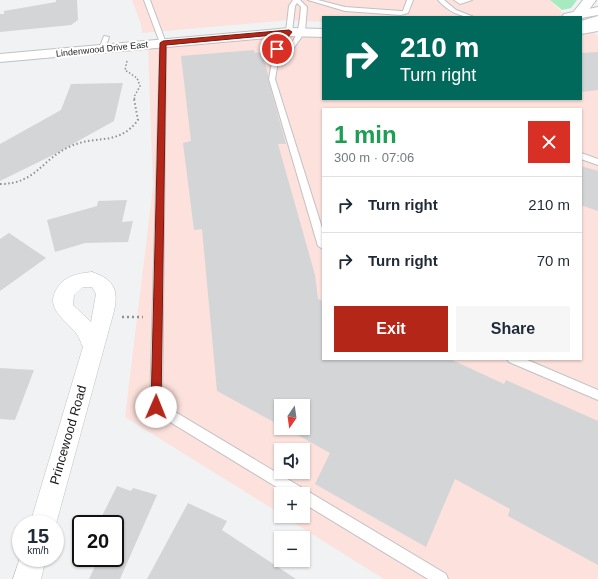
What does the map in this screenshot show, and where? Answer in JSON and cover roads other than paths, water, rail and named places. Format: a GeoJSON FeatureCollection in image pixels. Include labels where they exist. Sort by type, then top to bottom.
{"type":"FeatureCollection","features":[{"type":"Feature","properties":{"kind":"street"},"geometry":{"type":"LineString","coordinates":[[578,16],[590,0]]}},
{"type":"Feature","properties":{"kind":"street"},"geometry":{"type":"LineString","coordinates":[[582,17],[598,11]]}},
{"type":"Feature","properties":{"kind":"street"},"geometry":{"type":"LineString","coordinates":[[582,19],[598,20]]}},
{"type":"Feature","properties":{"kind":"street","name":"Lindenwood Drive East"},"geometry":{"type":"LineString","coordinates":[[0,58],[104,43],[296,26],[322,22]]}},
{"type":"Feature","properties":{"kind":"street","name":"Lindenwood Drive East"},"geometry":{"type":"LineString","coordinates":[[296,26],[322,34]]}},
{"type":"Feature","properties":{"kind":"street"},"geometry":{"type":"LineString","coordinates":[[582,30],[598,27]]}},
{"type":"Feature","properties":{"kind":"street","name":"Lindenwood Drive East"},"geometry":{"type":"LineString","coordinates":[[0,44],[104,43]]}},
{"type":"Feature","properties":{"kind":"street","name":"Princewood Road"},"geometry":{"type":"LineString","coordinates":[[46,515],[102,318],[106,295],[104,286],[98,282],[89,279],[80,280],[72,284],[67,290],[63,300],[65,309],[70,317],[82,327],[93,346]]}},
{"type":"Feature","properties":{"kind":"street"},"geometry":{"type":"LineString","coordinates":[[27,579],[30,567]]}},
{"type":"Feature","properties":{"kind":"lane"},"geometry":{"type":"LineString","coordinates":[[147,0],[161,37],[156,407],[288,487]]}},
{"type":"Feature","properties":{"kind":"lane"},"geometry":{"type":"LineString","coordinates":[[276,61],[289,51],[296,26],[304,7],[296,0],[292,6],[296,26]]}},
{"type":"Feature","properties":{"kind":"lane"},"geometry":{"type":"LineString","coordinates":[[311,0],[345,9],[401,13],[406,12],[410,0]]}},
{"type":"Feature","properties":{"kind":"lane"},"geometry":{"type":"LineString","coordinates":[[441,0],[453,14],[465,16]]}},
{"type":"Feature","properties":{"kind":"lane"},"geometry":{"type":"LineString","coordinates":[[457,0],[460,2],[469,0]]}},
{"type":"Feature","properties":{"kind":"lane"},"geometry":{"type":"LineString","coordinates":[[453,14],[476,11]]}},
{"type":"Feature","properties":{"kind":"lane"},"geometry":{"type":"LineString","coordinates":[[296,26],[277,49],[272,79],[322,243]]}},
{"type":"Feature","properties":{"kind":"lane"},"geometry":{"type":"LineString","coordinates":[[582,156],[598,162]]}},
{"type":"Feature","properties":{"kind":"lane"},"geometry":{"type":"LineString","coordinates":[[515,360],[598,395]]}},
{"type":"Feature","properties":{"kind":"lane"},"geometry":{"type":"LineString","coordinates":[[310,500],[441,579]]}}]}
